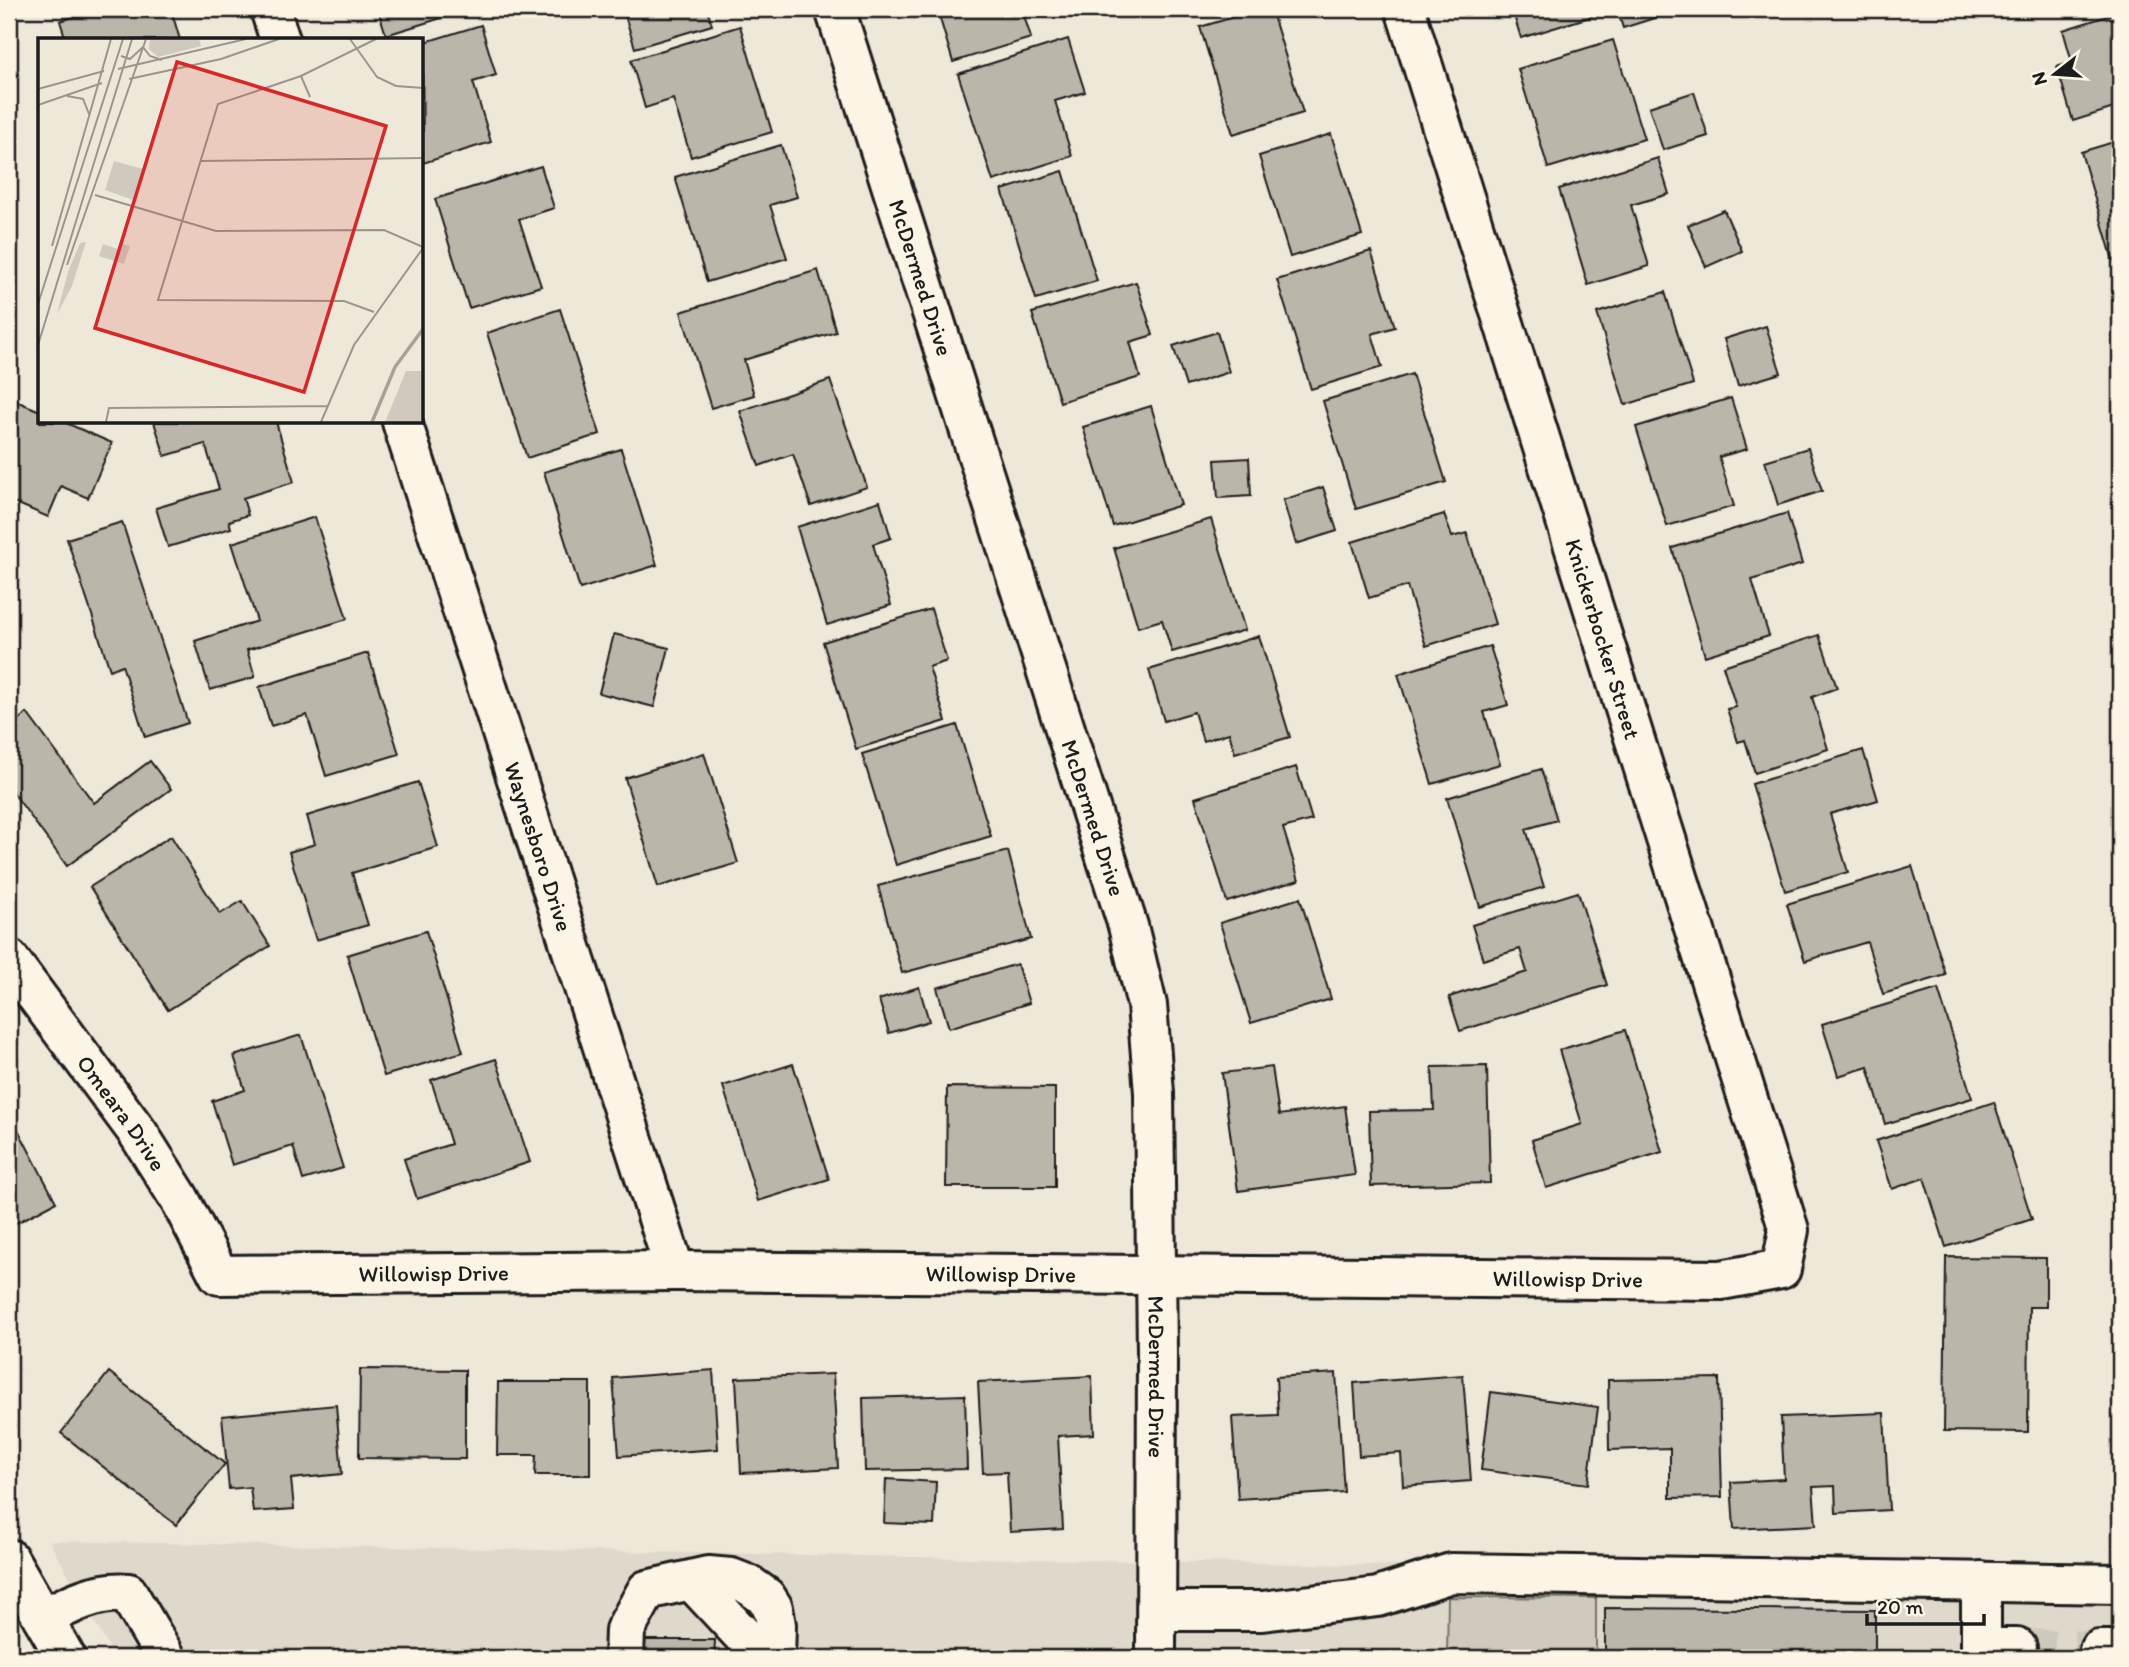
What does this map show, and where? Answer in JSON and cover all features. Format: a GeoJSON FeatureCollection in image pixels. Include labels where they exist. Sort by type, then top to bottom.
{"type":"FeatureCollection","features":[{"type":"Feature","properties":{"kind":"street"},"geometry":{"type":"LineString","coordinates":[[270,9],[279,38]]}},
{"type":"Feature","properties":{"kind":"street","name":"McDermed Drive"},"geometry":{"type":"LineString","coordinates":[[835,9],[1128,926],[1147,1005],[1153,1081],[1157,1277],[1156,1658]]}},
{"type":"Feature","properties":{"kind":"street","name":"Knickerbocker Street"},"geometry":{"type":"LineString","coordinates":[[1405,9],[1789,1230],[1781,1269]]}},
{"type":"Feature","properties":{"kind":"street","name":"Waynesboro Drive"},"geometry":{"type":"LineString","coordinates":[[403,424],[675,1271]]}},
{"type":"Feature","properties":{"kind":"street","name":"Omeara Drive"},"geometry":{"type":"LineString","coordinates":[[9,959],[138,1133],[179,1198],[219,1275]]}},
{"type":"Feature","properties":{"kind":"street","name":"Willowisp Drive"},"geometry":{"type":"LineString","coordinates":[[219,1275],[675,1271],[1721,1280],[1781,1269]]}},
{"type":"Feature","properties":{"kind":"street"},"geometry":{"type":"LineString","coordinates":[[9,1559],[26,1620],[66,1658]]}},
{"type":"Feature","properties":{"kind":"street"},"geometry":{"type":"LineString","coordinates":[[1157,1611],[1262,1611],[1378,1597],[1451,1573],[2120,1584]]}},
{"type":"Feature","properties":{"kind":"street"},"geometry":{"type":"LineString","coordinates":[[624,1658],[625,1630],[647,1590],[708,1576],[730,1578],[749,1585],[766,1597],[773,1608],[776,1625],[775,1658]]}},
{"type":"Feature","properties":{"kind":"street"},"geometry":{"type":"LineString","coordinates":[[692,1581],[764,1658]]}},
{"type":"Feature","properties":{"kind":"street"},"geometry":{"type":"LineString","coordinates":[[1981,1581],[1993,1651]]}},
{"type":"Feature","properties":{"kind":"street"},"geometry":{"type":"LineString","coordinates":[[26,1620],[111,1591],[128,1592],[166,1658]]}},
{"type":"Feature","properties":{"kind":"shaded area"},"geometry":{"type":"Polygon","coordinates":[[[49,1541],[2120,1579],[2120,1658],[115,1658],[49,1541]]]}},
{"type":"Feature","properties":{"kind":"shaded area"},"geometry":{"type":"Polygon","coordinates":[[[1448,1597],[1596,1598],[1596,1658],[1447,1658],[1448,1597]]]}},
{"type":"Feature","properties":{"kind":"building"},"geometry":{"type":"Polygon","coordinates":[[[101,9],[171,9],[179,38],[65,38],[60,21],[101,9]]]}},
{"type":"Feature","properties":{"kind":"building"},"geometry":{"type":"Polygon","coordinates":[[[378,9],[446,9],[448,16],[386,35],[378,9]]]}},
{"type":"Feature","properties":{"kind":"building"},"geometry":{"type":"Polygon","coordinates":[[[623,9],[707,9],[712,25],[635,48],[623,9]]]}},
{"type":"Feature","properties":{"kind":"building"},"geometry":{"type":"Polygon","coordinates":[[[937,9],[1022,9],[1031,38],[953,62],[937,9]]]}},
{"type":"Feature","properties":{"kind":"building"},"geometry":{"type":"Polygon","coordinates":[[[1261,9],[1271,9],[1303,113],[1233,134],[1200,27],[1261,9]]]}},
{"type":"Feature","properties":{"kind":"building"},"geometry":{"type":"Polygon","coordinates":[[[1512,9],[1594,9],[1596,15],[1521,38],[1512,9]]]}},
{"type":"Feature","properties":{"kind":"building"},"geometry":{"type":"Polygon","coordinates":[[[1617,9],[1662,9],[1664,15],[1623,28],[1617,9]]]}},
{"type":"Feature","properties":{"kind":"building"},"geometry":{"type":"Polygon","coordinates":[[[2120,12],[2120,106],[2073,121],[2057,67],[2072,62],[2063,30],[2120,12]]]}},
{"type":"Feature","properties":{"kind":"building"},"geometry":{"type":"Polygon","coordinates":[[[481,25],[496,75],[473,82],[491,142],[424,163],[424,42],[481,25]]]}},
{"type":"Feature","properties":{"kind":"building"},"geometry":{"type":"Polygon","coordinates":[[[740,26],[772,132],[691,157],[673,99],[645,108],[631,60],[740,26]]]}},
{"type":"Feature","properties":{"kind":"building"},"geometry":{"type":"Polygon","coordinates":[[[1068,39],[1085,92],[1055,101],[1072,156],[993,181],[958,74],[1068,39]]]}},
{"type":"Feature","properties":{"kind":"building"},"geometry":{"type":"Polygon","coordinates":[[[1613,40],[1644,139],[1548,168],[1518,69],[1613,40]]]}},
{"type":"Feature","properties":{"kind":"building"},"geometry":{"type":"Polygon","coordinates":[[[1694,92],[1708,136],[1663,150],[1649,107],[1694,92]]]}},
{"type":"Feature","properties":{"kind":"building"},"geometry":{"type":"Polygon","coordinates":[[[1331,134],[1362,235],[1290,257],[1259,156],[1331,134]]]}},
{"type":"Feature","properties":{"kind":"building"},"geometry":{"type":"Polygon","coordinates":[[[2120,140],[2120,258],[2113,260],[2081,152],[2120,140]]]}},
{"type":"Feature","properties":{"kind":"building"},"geometry":{"type":"Polygon","coordinates":[[[781,145],[797,197],[770,205],[787,258],[707,282],[675,177],[781,145]]]}},
{"type":"Feature","properties":{"kind":"building"},"geometry":{"type":"Polygon","coordinates":[[[1658,158],[1669,194],[1631,205],[1649,266],[1588,285],[1559,189],[1658,158]]]}},
{"type":"Feature","properties":{"kind":"building"},"geometry":{"type":"Polygon","coordinates":[[[541,166],[554,208],[519,219],[541,286],[469,308],[435,199],[541,166]]]}},
{"type":"Feature","properties":{"kind":"building"},"geometry":{"type":"Polygon","coordinates":[[[1063,171],[1097,281],[1036,299],[1002,190],[1063,171]]]}},
{"type":"Feature","properties":{"kind":"building"},"geometry":{"type":"Polygon","coordinates":[[[1724,210],[1742,251],[1706,267],[1688,225],[1724,210]]]}},
{"type":"Feature","properties":{"kind":"building"},"geometry":{"type":"Polygon","coordinates":[[[1371,251],[1395,327],[1372,334],[1382,367],[1311,389],[1277,280],[1371,251]]]}},
{"type":"Feature","properties":{"kind":"building"},"geometry":{"type":"Polygon","coordinates":[[[818,270],[836,332],[744,360],[754,395],[711,408],[681,312],[818,270]]]}},
{"type":"Feature","properties":{"kind":"building"},"geometry":{"type":"Polygon","coordinates":[[[1136,282],[1153,335],[1130,342],[1140,377],[1060,402],[1032,313],[1136,282]]]}},
{"type":"Feature","properties":{"kind":"building"},"geometry":{"type":"Polygon","coordinates":[[[1665,292],[1693,384],[1625,405],[1597,313],[1665,292]]]}},
{"type":"Feature","properties":{"kind":"building"},"geometry":{"type":"Polygon","coordinates":[[[560,309],[600,434],[527,458],[487,333],[560,309]]]}},
{"type":"Feature","properties":{"kind":"building"},"geometry":{"type":"Polygon","coordinates":[[[1766,326],[1781,373],[1738,386],[1724,339],[1766,326]]]}},
{"type":"Feature","properties":{"kind":"building"},"geometry":{"type":"Polygon","coordinates":[[[1217,332],[1229,372],[1186,386],[1173,346],[1217,332]]]}},
{"type":"Feature","properties":{"kind":"building"},"geometry":{"type":"Polygon","coordinates":[[[1412,374],[1446,482],[1356,509],[1323,401],[1412,374]]]}},
{"type":"Feature","properties":{"kind":"building"},"geometry":{"type":"Polygon","coordinates":[[[830,380],[867,487],[811,506],[793,454],[759,466],[740,411],[830,380]]]}},
{"type":"Feature","properties":{"kind":"building"},"geometry":{"type":"Polygon","coordinates":[[[9,398],[38,410],[38,424],[69,424],[112,443],[88,498],[61,486],[48,517],[9,500],[9,398]]]}},
{"type":"Feature","properties":{"kind":"building"},"geometry":{"type":"Polygon","coordinates":[[[1731,398],[1747,449],[1719,457],[1734,506],[1667,526],[1636,427],[1731,398]]]}},
{"type":"Feature","properties":{"kind":"building"},"geometry":{"type":"Polygon","coordinates":[[[1151,406],[1181,505],[1113,526],[1083,427],[1151,406]]]}},
{"type":"Feature","properties":{"kind":"building"},"geometry":{"type":"Polygon","coordinates":[[[155,424],[277,424],[294,482],[243,498],[248,515],[229,521],[231,528],[168,547],[156,508],[219,489],[205,444],[165,456],[155,424]]]}},
{"type":"Feature","properties":{"kind":"building"},"geometry":{"type":"Polygon","coordinates":[[[1808,448],[1822,491],[1778,505],[1765,461],[1808,448]]]}},
{"type":"Feature","properties":{"kind":"building"},"geometry":{"type":"Polygon","coordinates":[[[621,449],[657,565],[580,589],[544,472],[621,449]]]}},
{"type":"Feature","properties":{"kind":"building"},"geometry":{"type":"Polygon","coordinates":[[[1249,458],[1251,496],[1218,498],[1215,460],[1249,458]]]}},
{"type":"Feature","properties":{"kind":"building"},"geometry":{"type":"Polygon","coordinates":[[[1323,487],[1337,531],[1296,544],[1283,500],[1323,487]]]}},
{"type":"Feature","properties":{"kind":"building"},"geometry":{"type":"Polygon","coordinates":[[[880,501],[891,538],[873,544],[891,605],[827,625],[797,527],[880,501]]]}},
{"type":"Feature","properties":{"kind":"building"},"geometry":{"type":"Polygon","coordinates":[[[1787,513],[1802,564],[1752,580],[1769,636],[1705,656],[1672,548],[1787,513]]]}},
{"type":"Feature","properties":{"kind":"building"},"geometry":{"type":"Polygon","coordinates":[[[1444,514],[1452,537],[1467,533],[1495,624],[1426,646],[1407,586],[1369,598],[1352,542],[1444,514]]]}},
{"type":"Feature","properties":{"kind":"building"},"geometry":{"type":"Polygon","coordinates":[[[315,517],[347,619],[247,650],[255,677],[210,690],[195,641],[257,621],[232,543],[315,517]]]}},
{"type":"Feature","properties":{"kind":"building"},"geometry":{"type":"Polygon","coordinates":[[[1211,519],[1245,630],[1172,652],[1162,620],[1138,627],[1114,548],[1211,519]]]}},
{"type":"Feature","properties":{"kind":"building"},"geometry":{"type":"Polygon","coordinates":[[[122,522],[188,723],[145,737],[122,665],[110,670],[67,539],[122,522]]]}},
{"type":"Feature","properties":{"kind":"building"},"geometry":{"type":"Polygon","coordinates":[[[931,609],[947,661],[929,667],[946,721],[856,749],[823,642],[931,609]]]}},
{"type":"Feature","properties":{"kind":"building"},"geometry":{"type":"Polygon","coordinates":[[[614,634],[669,648],[654,707],[599,693],[614,634]]]}},
{"type":"Feature","properties":{"kind":"building"},"geometry":{"type":"Polygon","coordinates":[[[1819,635],[1837,688],[1812,697],[1828,749],[1755,773],[1745,740],[1738,742],[1727,709],[1736,707],[1723,666],[1819,635]]]}},
{"type":"Feature","properties":{"kind":"building"},"geometry":{"type":"Polygon","coordinates":[[[1259,636],[1290,737],[1235,753],[1229,733],[1203,741],[1194,712],[1164,721],[1149,670],[1259,636]]]}},
{"type":"Feature","properties":{"kind":"building"},"geometry":{"type":"Polygon","coordinates":[[[1490,646],[1508,705],[1484,712],[1500,764],[1432,784],[1398,674],[1490,646]]]}},
{"type":"Feature","properties":{"kind":"building"},"geometry":{"type":"Polygon","coordinates":[[[368,653],[399,754],[326,776],[307,715],[271,726],[259,687],[368,653]]]}},
{"type":"Feature","properties":{"kind":"building"},"geometry":{"type":"Polygon","coordinates":[[[27,713],[94,803],[150,761],[171,789],[67,866],[9,787],[9,727],[27,713]]]}},
{"type":"Feature","properties":{"kind":"building"},"geometry":{"type":"Polygon","coordinates":[[[957,725],[991,836],[896,865],[862,754],[957,725]]]}},
{"type":"Feature","properties":{"kind":"building"},"geometry":{"type":"Polygon","coordinates":[[[1863,750],[1878,800],[1830,814],[1848,872],[1785,891],[1752,784],[1863,750]]]}},
{"type":"Feature","properties":{"kind":"building"},"geometry":{"type":"Polygon","coordinates":[[[704,753],[738,863],[658,887],[625,778],[704,753]]]}},
{"type":"Feature","properties":{"kind":"building"},"geometry":{"type":"Polygon","coordinates":[[[1296,767],[1312,820],[1283,828],[1299,880],[1227,902],[1195,798],[1296,767]]]}},
{"type":"Feature","properties":{"kind":"building"},"geometry":{"type":"Polygon","coordinates":[[[1541,769],[1557,820],[1526,829],[1544,887],[1480,907],[1447,798],[1541,769]]]}},
{"type":"Feature","properties":{"kind":"building"},"geometry":{"type":"Polygon","coordinates":[[[418,782],[438,847],[352,873],[368,925],[316,940],[289,852],[315,844],[307,816],[418,782]]]}},
{"type":"Feature","properties":{"kind":"building"},"geometry":{"type":"Polygon","coordinates":[[[171,836],[220,914],[242,901],[270,946],[168,1010],[90,887],[171,836]]]}},
{"type":"Feature","properties":{"kind":"building"},"geometry":{"type":"Polygon","coordinates":[[[1008,851],[1031,939],[902,973],[878,886],[1008,851]]]}},
{"type":"Feature","properties":{"kind":"building"},"geometry":{"type":"Polygon","coordinates":[[[1912,866],[1946,975],[1883,994],[1867,942],[1805,961],[1787,904],[1912,866]]]}},
{"type":"Feature","properties":{"kind":"building"},"geometry":{"type":"Polygon","coordinates":[[[1578,892],[1607,985],[1460,1031],[1449,997],[1527,972],[1520,949],[1483,960],[1472,925],[1578,892]]]}},
{"type":"Feature","properties":{"kind":"building"},"geometry":{"type":"Polygon","coordinates":[[[1300,898],[1331,999],[1251,1023],[1220,923],[1300,898]]]}},
{"type":"Feature","properties":{"kind":"building"},"geometry":{"type":"Polygon","coordinates":[[[426,931],[463,1052],[384,1076],[347,955],[426,931]]]}},
{"type":"Feature","properties":{"kind":"building"},"geometry":{"type":"Polygon","coordinates":[[[1017,964],[1029,1003],[949,1028],[937,988],[1017,964]]]}},
{"type":"Feature","properties":{"kind":"building"},"geometry":{"type":"Polygon","coordinates":[[[919,987],[929,1021],[889,1033],[879,1000],[919,987]]]}},
{"type":"Feature","properties":{"kind":"building"},"geometry":{"type":"Polygon","coordinates":[[[1938,989],[1972,1098],[1885,1124],[1868,1067],[1838,1076],[1822,1024],[1938,989]]]}},
{"type":"Feature","properties":{"kind":"building"},"geometry":{"type":"Polygon","coordinates":[[[1625,1030],[1662,1152],[1546,1188],[1532,1140],[1582,1124],[1559,1050],[1625,1030]]]}},
{"type":"Feature","properties":{"kind":"building"},"geometry":{"type":"Polygon","coordinates":[[[301,1035],[343,1168],[303,1180],[293,1146],[232,1165],[212,1101],[245,1090],[234,1056],[301,1035]]]}},
{"type":"Feature","properties":{"kind":"building"},"geometry":{"type":"Polygon","coordinates":[[[496,1059],[530,1162],[417,1199],[404,1159],[451,1144],[431,1080],[496,1059]]]}},
{"type":"Feature","properties":{"kind":"building"},"geometry":{"type":"Polygon","coordinates":[[[793,1064],[829,1179],[758,1201],[723,1086],[793,1064]]]}},
{"type":"Feature","properties":{"kind":"building"},"geometry":{"type":"Polygon","coordinates":[[[1487,1066],[1490,1183],[1371,1186],[1369,1111],[1434,1110],[1432,1067],[1487,1066]]]}},
{"type":"Feature","properties":{"kind":"building"},"geometry":{"type":"Polygon","coordinates":[[[1272,1067],[1279,1115],[1345,1106],[1355,1175],[1238,1191],[1222,1073],[1272,1067]]]}},
{"type":"Feature","properties":{"kind":"building"},"geometry":{"type":"Polygon","coordinates":[[[947,1087],[1055,1088],[1055,1187],[946,1187],[947,1087]]]}},
{"type":"Feature","properties":{"kind":"building"},"geometry":{"type":"Polygon","coordinates":[[[1994,1102],[2032,1219],[1946,1247],[1924,1178],[1892,1189],[1876,1141],[1994,1102]]]}},
{"type":"Feature","properties":{"kind":"building"},"geometry":{"type":"Polygon","coordinates":[[[14,1122],[56,1202],[9,1227],[9,1125],[14,1122]]]}},
{"type":"Feature","properties":{"kind":"building"},"geometry":{"type":"Polygon","coordinates":[[[1946,1257],[2046,1258],[2046,1307],[2029,1307],[2028,1432],[1944,1431],[1946,1257]]]}},
{"type":"Feature","properties":{"kind":"building"},"geometry":{"type":"Polygon","coordinates":[[[360,1369],[465,1370],[465,1459],[359,1458],[360,1369]]]}},
{"type":"Feature","properties":{"kind":"building"},"geometry":{"type":"Polygon","coordinates":[[[713,1370],[718,1449],[619,1456],[613,1378],[713,1370]]]}},
{"type":"Feature","properties":{"kind":"building"},"geometry":{"type":"Polygon","coordinates":[[[109,1372],[225,1464],[176,1525],[61,1433],[109,1372]]]}},
{"type":"Feature","properties":{"kind":"building"},"geometry":{"type":"Polygon","coordinates":[[[1336,1373],[1344,1492],[1238,1499],[1232,1417],[1278,1415],[1276,1377],[1336,1373]]]}},
{"type":"Feature","properties":{"kind":"building"},"geometry":{"type":"Polygon","coordinates":[[[833,1374],[838,1468],[741,1473],[736,1378],[833,1374]]]}},
{"type":"Feature","properties":{"kind":"building"},"geometry":{"type":"Polygon","coordinates":[[[1463,1375],[1471,1481],[1403,1486],[1401,1453],[1359,1456],[1354,1383],[1463,1375]]]}},
{"type":"Feature","properties":{"kind":"building"},"geometry":{"type":"Polygon","coordinates":[[[1092,1376],[1094,1434],[1058,1436],[1063,1529],[1010,1532],[1007,1472],[983,1473],[978,1382],[1092,1376]]]}},
{"type":"Feature","properties":{"kind":"building"},"geometry":{"type":"Polygon","coordinates":[[[1719,1378],[1722,1497],[1670,1498],[1670,1448],[1609,1450],[1608,1380],[1719,1378]]]}},
{"type":"Feature","properties":{"kind":"building"},"geometry":{"type":"Polygon","coordinates":[[[498,1382],[590,1382],[590,1475],[535,1475],[536,1455],[497,1455],[498,1382]]]}},
{"type":"Feature","properties":{"kind":"building"},"geometry":{"type":"Polygon","coordinates":[[[1491,1392],[1598,1407],[1588,1484],[1481,1470],[1491,1392]]]}},
{"type":"Feature","properties":{"kind":"building"},"geometry":{"type":"Polygon","coordinates":[[[965,1395],[967,1469],[865,1471],[863,1398],[965,1395]]]}},
{"type":"Feature","properties":{"kind":"building"},"geometry":{"type":"Polygon","coordinates":[[[336,1405],[342,1474],[291,1479],[294,1509],[253,1512],[250,1487],[229,1489],[222,1416],[336,1405]]]}},
{"type":"Feature","properties":{"kind":"building"},"geometry":{"type":"Polygon","coordinates":[[[1884,1413],[1889,1510],[1836,1513],[1835,1486],[1813,1487],[1816,1525],[1734,1529],[1731,1482],[1784,1479],[1781,1417],[1884,1413]]]}},
{"type":"Feature","properties":{"kind":"building"},"geometry":{"type":"Polygon","coordinates":[[[886,1479],[936,1482],[934,1525],[884,1523],[886,1479]]]}},
{"type":"Feature","properties":{"kind":"building"},"geometry":{"type":"Polygon","coordinates":[[[1605,1608],[1875,1610],[1875,1658],[1605,1658],[1605,1608]]]}},
{"type":"Feature","properties":{"kind":"building"},"geometry":{"type":"Polygon","coordinates":[[[638,1640],[715,1640],[714,1658],[638,1658],[638,1640]]]}},
{"type":"Feature","properties":{"kind":"tunnel"},"geometry":{"type":"LineString","coordinates":[[2017,1648],[2099,1650]]}}]}
